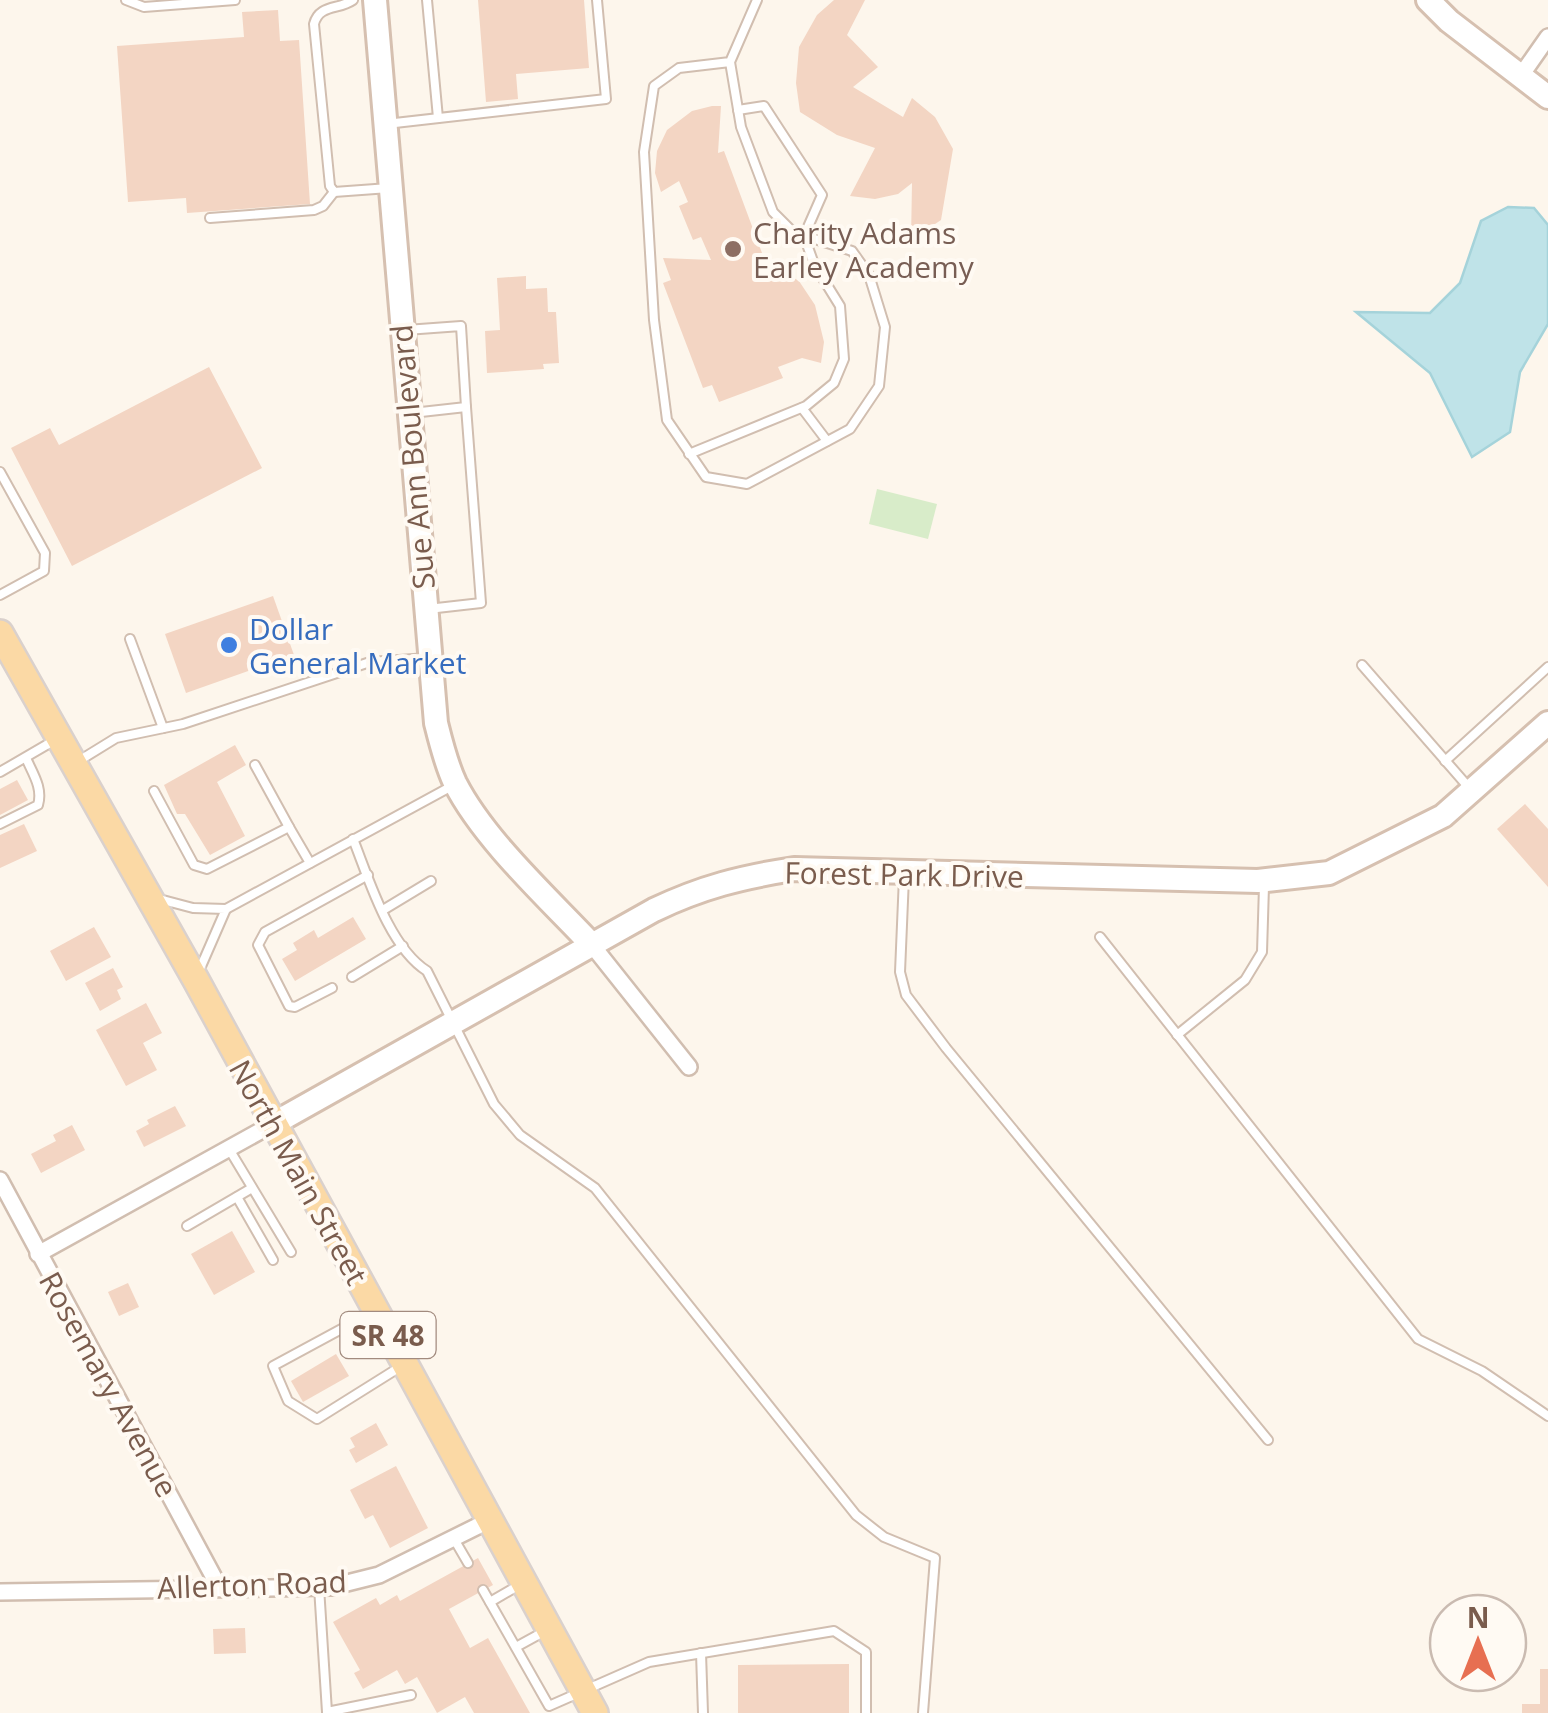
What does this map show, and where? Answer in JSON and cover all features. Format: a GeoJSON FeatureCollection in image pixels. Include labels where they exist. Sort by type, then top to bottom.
{"type":"FeatureCollection","features":[{"type":"Feature","properties":{"kind":"main road","name":"North Main Street"},"geometry":{"type":"LineString","coordinates":[[0,633],[196,980],[596,1713]]}},
{"type":"Feature","properties":{"kind":"street","name":"Sue Ann Boulevard"},"geometry":{"type":"LineString","coordinates":[[375,0],[436,723],[456,784],[510,857],[592,945],[689,1067]]}},
{"type":"Feature","properties":{"kind":"street"},"geometry":{"type":"LineString","coordinates":[[1428,0],[1548,97]]}},
{"type":"Feature","properties":{"kind":"street"},"geometry":{"type":"LineString","coordinates":[[1520,76],[1548,37]]}},
{"type":"Feature","properties":{"kind":"street","name":"Forest Park Drive"},"geometry":{"type":"LineString","coordinates":[[273,1124],[699,889],[794,869],[1264,881],[1329,873],[1444,816],[1548,723]]}},
{"type":"Feature","properties":{"kind":"street"},"geometry":{"type":"LineString","coordinates":[[38,1254],[273,1124]]}},
{"type":"Feature","properties":{"kind":"street","name":"Rosemary Avenue"},"geometry":{"type":"LineString","coordinates":[[0,1180],[219,1586]]}},
{"type":"Feature","properties":{"kind":"street","name":"Allerton Road"},"geometry":{"type":"LineString","coordinates":[[0,1592],[319,1587],[380,1575],[490,1520]]}},
{"type":"Feature","properties":{"kind":"lane"},"geometry":{"type":"LineString","coordinates":[[126,0],[144,7],[235,0]]}},
{"type":"Feature","properties":{"kind":"lane"},"geometry":{"type":"LineString","coordinates":[[334,192],[330,186],[314,24],[316,16],[325,9],[353,0]]}},
{"type":"Feature","properties":{"kind":"lane"},"geometry":{"type":"LineString","coordinates":[[427,0],[438,118]]}},
{"type":"Feature","properties":{"kind":"lane"},"geometry":{"type":"LineString","coordinates":[[385,124],[606,99],[597,0]]}},
{"type":"Feature","properties":{"kind":"lane"},"geometry":{"type":"LineString","coordinates":[[730,62],[679,68],[654,86],[644,152],[654,320],[667,420],[706,477],[748,484],[850,429],[879,386],[885,327],[869,275],[852,250],[792,232],[773,212],[741,127],[730,62],[757,0]]}},
{"type":"Feature","properties":{"kind":"lane"},"geometry":{"type":"LineString","coordinates":[[689,454],[802,408],[834,382],[844,359],[840,306],[814,264],[804,236],[822,195],[764,106],[738,110]]}},
{"type":"Feature","properties":{"kind":"lane"},"geometry":{"type":"LineString","coordinates":[[210,218],[314,210],[323,206],[334,192],[390,188]]}},
{"type":"Feature","properties":{"kind":"lane"},"geometry":{"type":"LineString","coordinates":[[401,330],[461,326],[481,604],[424,610]]}},
{"type":"Feature","properties":{"kind":"lane"},"geometry":{"type":"LineString","coordinates":[[408,414],[466,407]]}},
{"type":"Feature","properties":{"kind":"lane"},"geometry":{"type":"LineString","coordinates":[[802,408],[827,441]]}},
{"type":"Feature","properties":{"kind":"lane"},"geometry":{"type":"LineString","coordinates":[[0,472],[45,553],[44,571],[0,595]]}},
{"type":"Feature","properties":{"kind":"lane"},"geometry":{"type":"LineString","coordinates":[[130,639],[163,728]]}},
{"type":"Feature","properties":{"kind":"lane"},"geometry":{"type":"LineString","coordinates":[[74,765],[116,738],[183,724],[370,662],[428,658]]}},
{"type":"Feature","properties":{"kind":"lane"},"geometry":{"type":"LineString","coordinates":[[1362,665],[1472,791]]}},
{"type":"Feature","properties":{"kind":"lane"},"geometry":{"type":"LineString","coordinates":[[1445,760],[1548,667]]}},
{"type":"Feature","properties":{"kind":"lane"},"geometry":{"type":"LineString","coordinates":[[0,772],[59,738]]}},
{"type":"Feature","properties":{"kind":"lane"},"geometry":{"type":"LineString","coordinates":[[0,824],[38,805],[39,786],[26,758]]}},
{"type":"Feature","properties":{"kind":"lane"},"geometry":{"type":"LineString","coordinates":[[255,765],[310,863]]}},
{"type":"Feature","properties":{"kind":"lane"},"geometry":{"type":"LineString","coordinates":[[146,896],[192,908],[226,909],[456,784]]}},
{"type":"Feature","properties":{"kind":"lane"},"geometry":{"type":"LineString","coordinates":[[154,791],[194,865],[200,868],[207,869],[289,828]]}},
{"type":"Feature","properties":{"kind":"lane"},"geometry":{"type":"LineString","coordinates":[[353,839],[368,884],[412,962],[427,971],[494,1104],[520,1135],[595,1188],[856,1515],[884,1537],[935,1558],[923,1713]]}},
{"type":"Feature","properties":{"kind":"lane"},"geometry":{"type":"LineString","coordinates":[[904,872],[900,972],[906,994],[1268,1440]]}},
{"type":"Feature","properties":{"kind":"lane"},"geometry":{"type":"LineString","coordinates":[[332,988],[296,1008],[289,1006],[258,945],[265,932],[368,875]]}},
{"type":"Feature","properties":{"kind":"lane"},"geometry":{"type":"LineString","coordinates":[[383,910],[431,881]]}},
{"type":"Feature","properties":{"kind":"lane"},"geometry":{"type":"LineString","coordinates":[[1177,1034],[1245,980],[1262,952],[1264,881]]}},
{"type":"Feature","properties":{"kind":"lane"},"geometry":{"type":"LineString","coordinates":[[196,980],[226,909]]}},
{"type":"Feature","properties":{"kind":"lane"},"geometry":{"type":"LineString","coordinates":[[1100,937],[1418,1339],[1482,1371],[1548,1416]]}},
{"type":"Feature","properties":{"kind":"lane"},"geometry":{"type":"LineString","coordinates":[[352,977],[403,946]]}},
{"type":"Feature","properties":{"kind":"lane"},"geometry":{"type":"LineString","coordinates":[[229,1149],[291,1252]]}},
{"type":"Feature","properties":{"kind":"lane"},"geometry":{"type":"LineString","coordinates":[[187,1226],[252,1188]]}},
{"type":"Feature","properties":{"kind":"lane"},"geometry":{"type":"LineString","coordinates":[[237,1197],[273,1260]]}},
{"type":"Feature","properties":{"kind":"lane"},"geometry":{"type":"LineString","coordinates":[[375,1311],[273,1366],[288,1401],[317,1420],[404,1364]]}},
{"type":"Feature","properties":{"kind":"lane"},"geometry":{"type":"LineString","coordinates":[[454,1539],[468,1563]]}},
{"type":"Feature","properties":{"kind":"lane"},"geometry":{"type":"LineString","coordinates":[[490,1602],[524,1583]]}},
{"type":"Feature","properties":{"kind":"lane"},"geometry":{"type":"LineString","coordinates":[[319,1587],[328,1712],[411,1695]]}},
{"type":"Feature","properties":{"kind":"lane"},"geometry":{"type":"LineString","coordinates":[[483,1590],[549,1706],[649,1662],[834,1631],[866,1652],[866,1713]]}},
{"type":"Feature","properties":{"kind":"lane"},"geometry":{"type":"LineString","coordinates":[[516,1648],[549,1629]]}},
{"type":"Feature","properties":{"kind":"lane"},"geometry":{"type":"LineString","coordinates":[[701,1653],[703,1713]]}},
{"type":"Feature","properties":{"kind":"green space"},"geometry":{"type":"Polygon","coordinates":[[[877,489],[937,504],[928,539],[869,524],[877,489]]]}},
{"type":"Feature","properties":{"kind":"water"},"geometry":{"type":"Polygon","coordinates":[[[1508,207],[1534,208],[1548,225],[1548,324],[1520,372],[1510,432],[1472,457],[1430,373],[1356,312],[1430,313],[1460,283],[1481,221],[1508,207]]]}},
{"type":"Feature","properties":{"kind":"building"},"geometry":{"type":"Polygon","coordinates":[[[478,0],[584,0],[589,68],[516,74],[518,99],[486,102],[478,0]]]}},
{"type":"Feature","properties":{"kind":"building"},"geometry":{"type":"Polygon","coordinates":[[[834,0],[865,0],[847,35],[878,67],[853,87],[903,117],[912,98],[935,117],[953,149],[941,220],[911,240],[912,183],[898,194],[875,199],[850,196],[875,148],[837,135],[800,112],[796,83],[799,47],[817,15],[834,0]]]}},
{"type":"Feature","properties":{"kind":"building"},"geometry":{"type":"Polygon","coordinates":[[[278,10],[280,41],[299,40],[310,204],[187,213],[186,198],[128,202],[117,46],[244,37],[242,12],[278,10]]]}},
{"type":"Feature","properties":{"kind":"building","name":"Charity Adams Earley Academy"},"geometry":{"type":"Polygon","coordinates":[[[721,106],[718,153],[724,151],[765,261],[799,281],[815,305],[824,342],[821,363],[802,358],[778,367],[783,378],[719,402],[712,385],[703,388],[663,283],[671,280],[663,258],[711,260],[701,237],[693,240],[679,206],[688,202],[679,181],[661,192],[655,173],[657,151],[667,130],[692,111],[721,106]]]}},
{"type":"Feature","properties":{"kind":"building"},"geometry":{"type":"Polygon","coordinates":[[[526,276],[526,289],[547,288],[548,312],[556,312],[559,363],[543,364],[544,369],[487,373],[485,331],[500,330],[497,278],[526,276]]]}},
{"type":"Feature","properties":{"kind":"building"},"geometry":{"type":"Polygon","coordinates":[[[209,367],[262,468],[72,566],[11,448],[50,428],[59,445],[209,367]]]}},
{"type":"Feature","properties":{"kind":"building","name":"Dollar General Market"},"geometry":{"type":"Polygon","coordinates":[[[273,596],[294,655],[186,693],[165,634],[273,596]]]}},
{"type":"Feature","properties":{"kind":"building"},"geometry":{"type":"Polygon","coordinates":[[[235,745],[246,765],[217,782],[245,836],[210,855],[185,814],[177,814],[164,785],[235,745]]]}},
{"type":"Feature","properties":{"kind":"building"},"geometry":{"type":"Polygon","coordinates":[[[17,780],[28,800],[0,815],[0,789],[17,780]]]}},
{"type":"Feature","properties":{"kind":"building"},"geometry":{"type":"Polygon","coordinates":[[[1525,804],[1548,829],[1548,887],[1497,829],[1525,804]]]}},
{"type":"Feature","properties":{"kind":"building"},"geometry":{"type":"Polygon","coordinates":[[[24,824],[37,851],[0,868],[0,835],[24,824]]]}},
{"type":"Feature","properties":{"kind":"building"},"geometry":{"type":"Polygon","coordinates":[[[353,917],[366,939],[295,981],[282,959],[297,950],[293,943],[314,930],[318,938],[353,917]]]}},
{"type":"Feature","properties":{"kind":"building"},"geometry":{"type":"Polygon","coordinates":[[[94,927],[111,957],[66,981],[50,951],[94,927]]]}},
{"type":"Feature","properties":{"kind":"building"},"geometry":{"type":"Polygon","coordinates":[[[113,968],[123,987],[117,990],[121,999],[100,1011],[85,983],[113,968]]]}},
{"type":"Feature","properties":{"kind":"building"},"geometry":{"type":"Polygon","coordinates":[[[146,1003],[162,1033],[143,1043],[157,1070],[126,1086],[96,1030],[146,1003]]]}},
{"type":"Feature","properties":{"kind":"building"},"geometry":{"type":"Polygon","coordinates":[[[175,1106],[186,1126],[144,1147],[136,1131],[149,1124],[147,1120],[175,1106]]]}},
{"type":"Feature","properties":{"kind":"building"},"geometry":{"type":"Polygon","coordinates":[[[72,1125],[85,1150],[41,1173],[31,1154],[56,1141],[53,1135],[72,1125]]]}},
{"type":"Feature","properties":{"kind":"building"},"geometry":{"type":"Polygon","coordinates":[[[232,1231],[255,1272],[214,1295],[191,1254],[232,1231]]]}},
{"type":"Feature","properties":{"kind":"building"},"geometry":{"type":"Polygon","coordinates":[[[128,1283],[139,1307],[119,1316],[108,1292],[128,1283]]]}},
{"type":"Feature","properties":{"kind":"building"},"geometry":{"type":"Polygon","coordinates":[[[336,1354],[349,1376],[303,1402],[291,1381],[336,1354]]]}},
{"type":"Feature","properties":{"kind":"building"},"geometry":{"type":"Polygon","coordinates":[[[376,1423],[388,1445],[356,1463],[349,1450],[355,1447],[350,1438],[376,1423]]]}},
{"type":"Feature","properties":{"kind":"building"},"geometry":{"type":"Polygon","coordinates":[[[396,1466],[428,1528],[390,1548],[373,1515],[365,1519],[350,1490],[396,1466]]]}},
{"type":"Feature","properties":{"kind":"building"},"geometry":{"type":"Polygon","coordinates":[[[478,1558],[493,1585],[449,1609],[470,1648],[488,1638],[530,1713],[474,1713],[465,1697],[437,1713],[417,1677],[405,1684],[397,1670],[363,1689],[354,1673],[360,1670],[333,1622],[376,1598],[380,1605],[397,1595],[400,1601],[478,1558]]]}},
{"type":"Feature","properties":{"kind":"building"},"geometry":{"type":"Polygon","coordinates":[[[245,1628],[246,1653],[214,1654],[213,1629],[245,1628]]]}},
{"type":"Feature","properties":{"kind":"building"},"geometry":{"type":"Polygon","coordinates":[[[849,1664],[849,1713],[738,1713],[738,1665],[849,1664]]]}},
{"type":"Feature","properties":{"kind":"building"},"geometry":{"type":"Polygon","coordinates":[[[1540,1669],[1548,1669],[1548,1713],[1522,1713],[1522,1704],[1540,1704],[1540,1669]]]}},
{"type":"Feature","properties":{"kind":"place","name":"Charity Adams Earley Academy"},"geometry":{"type":"Point","coordinates":[733,249]}},
{"type":"Feature","properties":{"kind":"place","name":"Dollar General Market"},"geometry":{"type":"Point","coordinates":[229,645]}}]}
